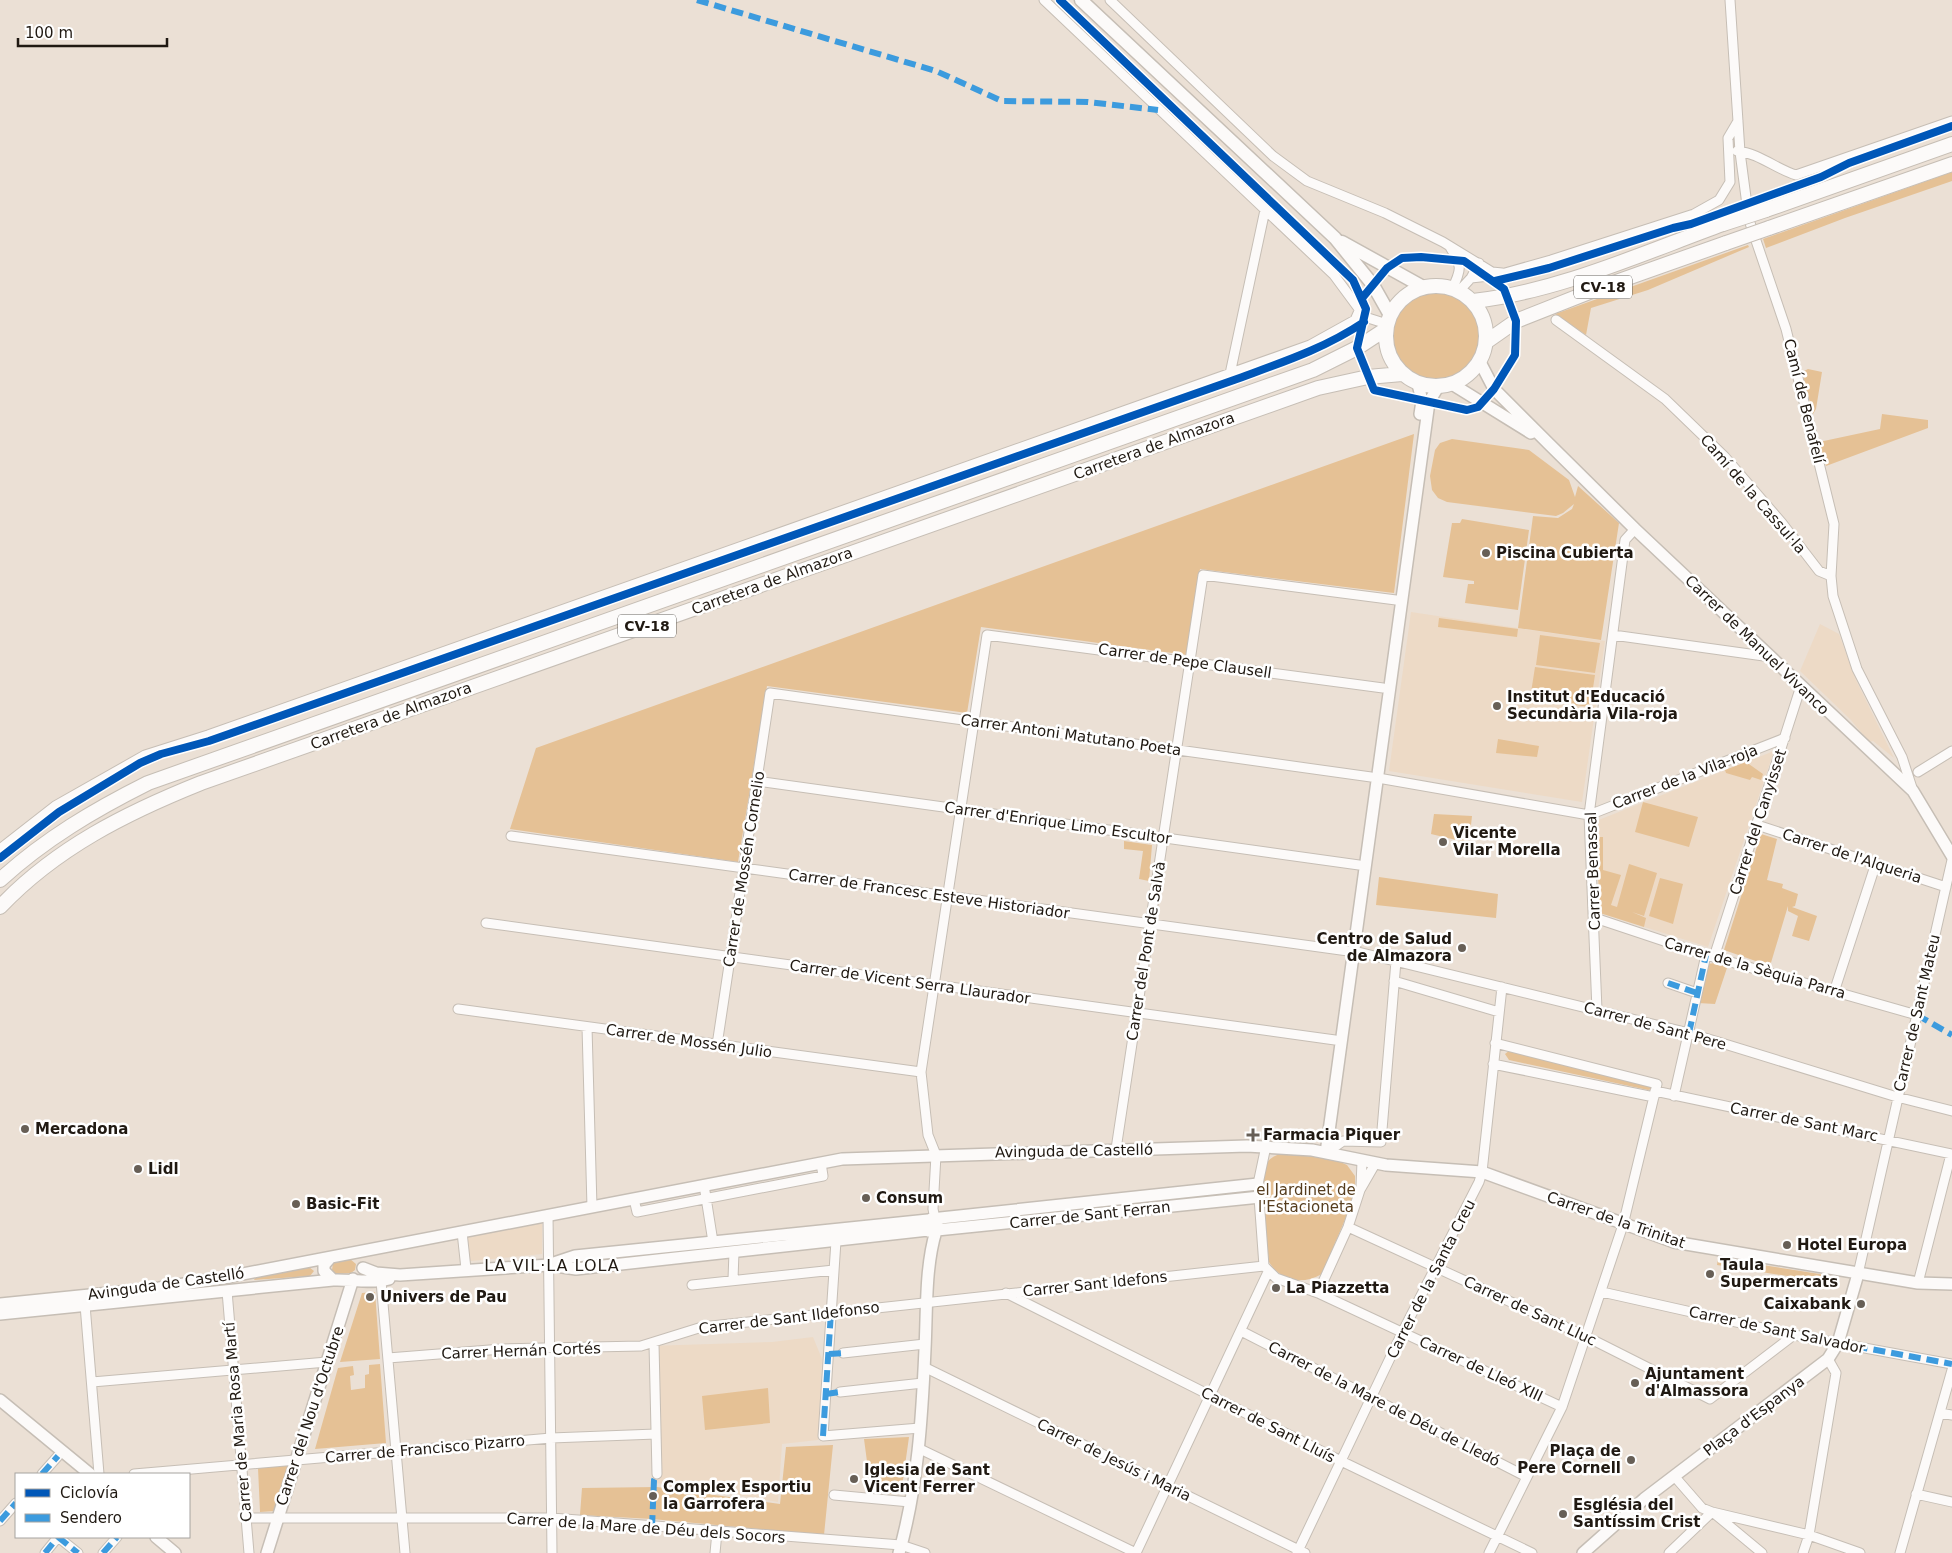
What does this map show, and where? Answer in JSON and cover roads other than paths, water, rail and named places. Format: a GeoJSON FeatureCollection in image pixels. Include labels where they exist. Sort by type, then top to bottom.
{"type":"FeatureCollection","features":[{"type":"Feature","properties":{"kind":"main road"},"geometry":{"type":"LineString","coordinates":[[1081,0],[1335,238],[1373,285],[1387,323],[1388,354],[1402,374],[1418,384],[1445,386],[1468,376],[1480,362],[1486,342],[1484,320],[1472,301],[1455,290]]}},
{"type":"Feature","properties":{"kind":"main road","name":"CV-18"},"geometry":{"type":"LineString","coordinates":[[1472,301],[1508,297],[1597,269],[1952,144]]}},
{"type":"Feature","properties":{"kind":"main road","name":"CV-18"},"geometry":{"type":"LineString","coordinates":[[1486,342],[1516,321],[1602,287],[1952,164]]}},
{"type":"Feature","properties":{"kind":"main road"},"geometry":{"type":"LineString","coordinates":[[1335,238],[1425,288]]}},
{"type":"Feature","properties":{"kind":"main road","name":"CV-18"},"geometry":{"type":"LineString","coordinates":[[1387,323],[1410,292],[1425,288],[1455,290]]}},
{"type":"Feature","properties":{"kind":"main road","name":"Carretera de Almazora"},"geometry":{"type":"LineString","coordinates":[[0,880],[26,856],[66,827],[100,807],[148,783],[1313,370],[1357,348],[1387,323]]}},
{"type":"Feature","properties":{"kind":"main road","name":"Carretera de Almazora"},"geometry":{"type":"LineString","coordinates":[[0,907],[42,869],[75,844],[121,818],[201,784],[1318,388],[1368,377],[1402,374]]}},
{"type":"Feature","properties":{"kind":"street"},"geometry":{"type":"LineString","coordinates":[[1044,0],[1334,276],[1365,317],[1387,323]]}},
{"type":"Feature","properties":{"kind":"street"},"geometry":{"type":"LineString","coordinates":[[1110,0],[1273,156],[1307,181],[1385,213],[1448,245],[1497,273]]}},
{"type":"Feature","properties":{"kind":"street","name":"Camí de Benafelí"},"geometry":{"type":"LineString","coordinates":[[1730,0],[1740,152],[1750,220],[1786,329],[1834,524],[1831,576],[1833,596],[1848,645],[1865,686],[1902,757],[1913,791]]}},
{"type":"Feature","properties":{"kind":"street"},"geometry":{"type":"LineString","coordinates":[[1730,160],[1734,151],[1740,152],[1763,158],[1784,171],[1796,175],[1952,120]]}},
{"type":"Feature","properties":{"kind":"street"},"geometry":{"type":"LineString","coordinates":[[1455,290],[1471,278],[1498,275],[1497,273],[1551,260],[1694,214],[1719,200],[1730,182],[1728,138],[1738,121]]}},
{"type":"Feature","properties":{"kind":"street"},"geometry":{"type":"LineString","coordinates":[[1230,374],[1265,210]]}},
{"type":"Feature","properties":{"kind":"street"},"geometry":{"type":"LineString","coordinates":[[1448,245],[1458,261],[1460,272]]}},
{"type":"Feature","properties":{"kind":"street"},"geometry":{"type":"LineString","coordinates":[[1455,290],[1460,272],[1466,262],[1475,261]]}},
{"type":"Feature","properties":{"kind":"street"},"geometry":{"type":"LineString","coordinates":[[1471,278],[1475,261]]}},
{"type":"Feature","properties":{"kind":"street"},"geometry":{"type":"LineString","coordinates":[[0,849],[55,806],[145,754],[160,748],[208,735],[1310,345],[1354,320],[1359,311]]}},
{"type":"Feature","properties":{"kind":"street","name":"Camí de la Cassul·la"},"geometry":{"type":"LineString","coordinates":[[1556,320],[1665,399],[1725,457],[1782,523],[1819,571],[1831,576]]}},
{"type":"Feature","properties":{"kind":"street","name":"Carrer de Manuel Vivanco"},"geometry":{"type":"LineString","coordinates":[[1480,362],[1494,389],[1548,444],[1635,529],[1913,791],[1952,858]]}},
{"type":"Feature","properties":{"kind":"street"},"geometry":{"type":"LineString","coordinates":[[1399,600],[1422,401],[1418,384]]}},
{"type":"Feature","properties":{"kind":"street"},"geometry":{"type":"LineString","coordinates":[[1323,1152],[1386,688],[1429,402],[1445,386]]}},
{"type":"Feature","properties":{"kind":"street","name":"Carrer de Manuel Vivanco"},"geometry":{"type":"LineString","coordinates":[[1445,386],[1548,444]]}},
{"type":"Feature","properties":{"kind":"street","name":"Carrer Benassal"},"geometry":{"type":"LineString","coordinates":[[1597,1010],[1595,918],[1589,815],[1625,540],[1635,529]]}},
{"type":"Feature","properties":{"kind":"street","name":"Carrer del Pont de Salvà"},"geometry":{"type":"LineString","coordinates":[[1116,1149],[1203,575],[1399,600]]}},
{"type":"Feature","properties":{"kind":"street","name":"Carrer de Pepe Clausell"},"geometry":{"type":"LineString","coordinates":[[974,721],[987,634],[1386,688]]}},
{"type":"Feature","properties":{"kind":"street"},"geometry":{"type":"LineString","coordinates":[[1613,635],[1771,657]]}},
{"type":"Feature","properties":{"kind":"street","name":"Carrer del Canyisset"},"geometry":{"type":"LineString","coordinates":[[1674,1096],[1697,993],[1757,825],[1801,686]]}},
{"type":"Feature","properties":{"kind":"street","name":"Carrer Antoni Matutano Poeta"},"geometry":{"type":"LineString","coordinates":[[770,693],[1374,778]]}},
{"type":"Feature","properties":{"kind":"street","name":"Carrer de Mossén Cornelio"},"geometry":{"type":"LineString","coordinates":[[717,1045],[770,693]]}},
{"type":"Feature","properties":{"kind":"street"},"geometry":{"type":"LineString","coordinates":[[900,1549],[920,1449],[936,1155],[928,1136],[921,1072],[974,721]]}},
{"type":"Feature","properties":{"kind":"street","name":"Carrer de la Vila-roja"},"geometry":{"type":"LineString","coordinates":[[1589,815],[1785,738]]}},
{"type":"Feature","properties":{"kind":"street"},"geometry":{"type":"LineString","coordinates":[[1889,769],[1898,761],[1894,744]]}},
{"type":"Feature","properties":{"kind":"street"},"geometry":{"type":"LineString","coordinates":[[1918,772],[1952,751]]}},
{"type":"Feature","properties":{"kind":"street"},"geometry":{"type":"LineString","coordinates":[[1374,778],[1589,815]]}},
{"type":"Feature","properties":{"kind":"street","name":"Carrer d'Enrique Limo Escultor"},"geometry":{"type":"LineString","coordinates":[[757,781],[1362,866]]}},
{"type":"Feature","properties":{"kind":"street","name":"Carrer de l'Alqueria"},"geometry":{"type":"LineString","coordinates":[[1757,825],[1949,885]]}},
{"type":"Feature","properties":{"kind":"street","name":"Carrer de Francesc Esteve Historiador"},"geometry":{"type":"LineString","coordinates":[[511,836],[1351,951]]}},
{"type":"Feature","properties":{"kind":"street","name":"Carrer de Sant Mateu"},"geometry":{"type":"LineString","coordinates":[[1858,1274],[1890,1140],[1897,1097],[1949,885],[1952,858]]}},
{"type":"Feature","properties":{"kind":"street"},"geometry":{"type":"LineString","coordinates":[[1834,992],[1876,863]]}},
{"type":"Feature","properties":{"kind":"street","name":"Carrer de la Sèquia Parra"},"geometry":{"type":"LineString","coordinates":[[1595,918],[1710,956],[1917,1015]]}},
{"type":"Feature","properties":{"kind":"street","name":"Carrer de Vicent Serra Llaurador"},"geometry":{"type":"LineString","coordinates":[[486,923],[1338,1041]]}},
{"type":"Feature","properties":{"kind":"street","name":"Carrer de Sant Pere"},"geometry":{"type":"LineString","coordinates":[[1351,951],[1689,1033],[1897,1097],[1952,1111]]}},
{"type":"Feature","properties":{"kind":"street"},"geometry":{"type":"LineString","coordinates":[[1323,1152],[1343,1140],[1382,1142],[1396,961]]}},
{"type":"Feature","properties":{"kind":"street"},"geometry":{"type":"LineString","coordinates":[[1394,981],[1499,1012]]}},
{"type":"Feature","properties":{"kind":"street"},"geometry":{"type":"LineString","coordinates":[[1668,983],[1697,993]]}},
{"type":"Feature","properties":{"kind":"street","name":"Carrer de la Santa Creu"},"geometry":{"type":"LineString","coordinates":[[1300,1552],[1402,1333],[1482,1172],[1502,987]]}},
{"type":"Feature","properties":{"kind":"street","name":"Carrer de Mossén Julio"},"geometry":{"type":"LineString","coordinates":[[458,1009],[921,1072]]}},
{"type":"Feature","properties":{"kind":"street"},"geometry":{"type":"LineString","coordinates":[[586,1027],[592,1207]]}},
{"type":"Feature","properties":{"kind":"street","name":"Carrer de Sant Marc"},"geometry":{"type":"LineString","coordinates":[[1495,1043],[1674,1096],[1951,1154]]}},
{"type":"Feature","properties":{"kind":"street","name":"Carrer de Sant Marc"},"geometry":{"type":"LineString","coordinates":[[1493,1064],[1655,1091]]}},
{"type":"Feature","properties":{"kind":"street"},"geometry":{"type":"LineString","coordinates":[[1489,1553],[1562,1407],[1623,1225],[1655,1091]]}},
{"type":"Feature","properties":{"kind":"street"},"geometry":{"type":"LineString","coordinates":[[920,1449],[1136,1553],[1241,1332],[1266,1269],[1258,1184],[1266,1146]]}},
{"type":"Feature","properties":{"kind":"street","name":"Avinguda de Castelló"},"geometry":{"type":"LineString","coordinates":[[350,1253],[821,1163],[863,1157],[1266,1146],[1323,1152],[1375,1164]]}},
{"type":"Feature","properties":{"kind":"street"},"geometry":{"type":"LineString","coordinates":[[1918,1283],[1951,1154]]}},
{"type":"Feature","properties":{"kind":"street"},"geometry":{"type":"LineString","coordinates":[[1360,1190],[1362,1161]]}},
{"type":"Feature","properties":{"kind":"street"},"geometry":{"type":"LineString","coordinates":[[634,1199],[637,1212],[823,1176],[821,1163]]}},
{"type":"Feature","properties":{"kind":"street"},"geometry":{"type":"LineString","coordinates":[[1318,1293],[1348,1227],[1360,1190],[1375,1164]]}},
{"type":"Feature","properties":{"kind":"street","name":"Carrer de la Trinitat"},"geometry":{"type":"LineString","coordinates":[[1375,1164],[1482,1172],[1623,1225],[1695,1247],[1918,1283],[1952,1284]]}},
{"type":"Feature","properties":{"kind":"street","name":"Carrer de Sant Ferran"},"geometry":{"type":"LineString","coordinates":[[363,1268],[376,1273],[400,1275],[466,1269],[549,1265],[576,1269],[836,1241],[932,1223],[1258,1184]]}},
{"type":"Feature","properties":{"kind":"street"},"geometry":{"type":"LineString","coordinates":[[704,1186],[713,1242]]}},
{"type":"Feature","properties":{"kind":"street"},"geometry":{"type":"LineString","coordinates":[[1242,1186],[1243,1198]]}},
{"type":"Feature","properties":{"kind":"street","name":"Carrer de Sant Ferran"},"geometry":{"type":"LineString","coordinates":[[549,1265],[574,1256],[836,1229],[1260,1196]]}},
{"type":"Feature","properties":{"kind":"street"},"geometry":{"type":"LineString","coordinates":[[548,1215],[552,1553]]}},
{"type":"Feature","properties":{"kind":"street","name":"Carrer de Sant Lluc"},"geometry":{"type":"LineString","coordinates":[[1348,1227],[1587,1337],[1710,1399],[1794,1335]]}},
{"type":"Feature","properties":{"kind":"street"},"geometry":{"type":"LineString","coordinates":[[836,1229],[823,1436],[920,1428]]}},
{"type":"Feature","properties":{"kind":"street"},"geometry":{"type":"LineString","coordinates":[[462,1232],[466,1269]]}},
{"type":"Feature","properties":{"kind":"street"},"geometry":{"type":"LineString","coordinates":[[733,1279],[734,1239]]}},
{"type":"Feature","properties":{"kind":"street"},"geometry":{"type":"LineString","coordinates":[[350,1253],[362,1260],[363,1268],[353,1279],[332,1280],[324,1271],[324,1265],[331,1257],[350,1253]]}},
{"type":"Feature","properties":{"kind":"street","name":"Avinguda de Castelló"},"geometry":{"type":"LineString","coordinates":[[0,1304],[160,1288],[331,1257]]}},
{"type":"Feature","properties":{"kind":"street","name":"Carrer de Lleó XIII"},"geometry":{"type":"LineString","coordinates":[[1266,1269],[1276,1278],[1318,1293],[1562,1407]]}},
{"type":"Feature","properties":{"kind":"street","name":"Carrer Sant Idefons"},"geometry":{"type":"LineString","coordinates":[[927,1301],[1266,1269]]}},
{"type":"Feature","properties":{"kind":"street"},"geometry":{"type":"LineString","coordinates":[[692,1285],[733,1279],[834,1270]]}},
{"type":"Feature","properties":{"kind":"street"},"geometry":{"type":"LineString","coordinates":[[1803,1553],[1809,1535],[1836,1373],[1828,1359],[1838,1343],[1858,1274]]}},
{"type":"Feature","properties":{"kind":"street","name":"Carrer de Sant Ferran"},"geometry":{"type":"LineString","coordinates":[[353,1279],[381,1281],[400,1275]]}},
{"type":"Feature","properties":{"kind":"street","name":"Carrer del Nou d'Octubre"},"geometry":{"type":"LineString","coordinates":[[267,1553],[353,1279]]}},
{"type":"Feature","properties":{"kind":"street","name":"Avinguda de Castelló"},"geometry":{"type":"LineString","coordinates":[[0,1314],[332,1280]]}},
{"type":"Feature","properties":{"kind":"street"},"geometry":{"type":"LineString","coordinates":[[381,1281],[405,1553]]}},
{"type":"Feature","properties":{"kind":"street","name":"Carrer de Maria Rosa Martí"},"geometry":{"type":"LineString","coordinates":[[227,1291],[249,1553]]}},
{"type":"Feature","properties":{"kind":"street","name":"Carrer de Sant Salvador"},"geometry":{"type":"LineString","coordinates":[[1602,1292],[1794,1335],[1952,1364]]}},
{"type":"Feature","properties":{"kind":"street","name":"Carrer de Sant Lluís"},"geometry":{"type":"LineString","coordinates":[[1006,1293],[1341,1461],[1532,1553]]}},
{"type":"Feature","properties":{"kind":"street","name":"Carrer de Sant Ildefonso"},"geometry":{"type":"LineString","coordinates":[[654,1344],[702,1327],[927,1301]]}},
{"type":"Feature","properties":{"kind":"street"},"geometry":{"type":"LineString","coordinates":[[85,1305],[99,1473]]}},
{"type":"Feature","properties":{"kind":"street","name":"Carrer de la Mare de Déu de Lledó"},"geometry":{"type":"LineString","coordinates":[[1241,1332],[1373,1397],[1526,1477]]}},
{"type":"Feature","properties":{"kind":"street"},"geometry":{"type":"LineString","coordinates":[[654,1344],[657,1474]]}},
{"type":"Feature","properties":{"kind":"street","name":"Carrer Hernán Cortés"},"geometry":{"type":"LineString","coordinates":[[388,1358],[502,1349],[550,1350],[654,1344]]}},
{"type":"Feature","properties":{"kind":"street"},"geometry":{"type":"LineString","coordinates":[[843,1353],[925,1344]]}},
{"type":"Feature","properties":{"kind":"street","name":"Plaça d'Espanya"},"geometry":{"type":"LineString","coordinates":[[1677,1475],[1828,1359]]}},
{"type":"Feature","properties":{"kind":"street"},"geometry":{"type":"LineString","coordinates":[[92,1382],[327,1362]]}},
{"type":"Feature","properties":{"kind":"street","name":"Carrer de Jesús i Maria"},"geometry":{"type":"LineString","coordinates":[[924,1367],[1300,1552]]}},
{"type":"Feature","properties":{"kind":"street"},"geometry":{"type":"LineString","coordinates":[[1900,1553],[1952,1370]]}},
{"type":"Feature","properties":{"kind":"street"},"geometry":{"type":"LineString","coordinates":[[840,1392],[923,1383]]}},
{"type":"Feature","properties":{"kind":"street"},"geometry":{"type":"LineString","coordinates":[[0,1400],[89,1473]]}},
{"type":"Feature","properties":{"kind":"street"},"geometry":{"type":"LineString","coordinates":[[0,1408],[79,1473]]}},
{"type":"Feature","properties":{"kind":"street"},"geometry":{"type":"LineString","coordinates":[[1940,1413],[1952,1416]]}},
{"type":"Feature","properties":{"kind":"street","name":"Carrer de Francisco Pizarro"},"geometry":{"type":"LineString","coordinates":[[145,1473],[551,1438],[656,1434]]}},
{"type":"Feature","properties":{"kind":"street"},"geometry":{"type":"LineString","coordinates":[[43,1473],[58,1456]]}},
{"type":"Feature","properties":{"kind":"street"},"geometry":{"type":"LineString","coordinates":[[1582,1553],[1644,1499],[1677,1475],[1702,1508],[1809,1535],[1860,1553]]}},
{"type":"Feature","properties":{"kind":"street"},"geometry":{"type":"LineString","coordinates":[[1916,1494],[1952,1502]]}},
{"type":"Feature","properties":{"kind":"street"},"geometry":{"type":"LineString","coordinates":[[834,1495],[910,1502]]}},
{"type":"Feature","properties":{"kind":"street"},"geometry":{"type":"LineString","coordinates":[[0,1521],[15,1504]]}},
{"type":"Feature","properties":{"kind":"street"},"geometry":{"type":"LineString","coordinates":[[1669,1553],[1712,1512]]}},
{"type":"Feature","properties":{"kind":"street"},"geometry":{"type":"LineString","coordinates":[[1712,1512],[1762,1553]]}},
{"type":"Feature","properties":{"kind":"street","name":"Carrer de la Mare de Déu dels Socors"},"geometry":{"type":"LineString","coordinates":[[245,1518],[552,1518],[900,1549],[925,1553]]}},
{"type":"Feature","properties":{"kind":"street"},"geometry":{"type":"LineString","coordinates":[[714,1553],[717,1532]]}},
{"type":"Feature","properties":{"kind":"street"},"geometry":{"type":"LineString","coordinates":[[45,1553],[57,1538]]}},
{"type":"Feature","properties":{"kind":"street"},"geometry":{"type":"LineString","coordinates":[[59,1538],[78,1553]]}},
{"type":"Feature","properties":{"kind":"street"},"geometry":{"type":"LineString","coordinates":[[103,1553],[116,1538]]}},
{"type":"Feature","properties":{"kind":"street"},"geometry":{"type":"LineString","coordinates":[[157,1538],[175,1553]]}},
{"type":"Feature","properties":{"kind":"street"},"geometry":{"type":"LineString","coordinates":[[167,1538],[186,1553]]}},
{"type":"Feature","properties":{"kind":"place","name":"Piscina Cubierta"},"geometry":{"type":"Point","coordinates":[1486,553]}},
{"type":"Feature","properties":{"kind":"place","name":"Institut d'Educació Secundària Vila-roja"},"geometry":{"type":"Point","coordinates":[1497,706]}},
{"type":"Feature","properties":{"kind":"place","name":"Vicente Vilar Morella"},"geometry":{"type":"Point","coordinates":[1443,842]}},
{"type":"Feature","properties":{"kind":"place","name":"Centro de Salud de Almazora"},"geometry":{"type":"Point","coordinates":[1462,948]}},
{"type":"Feature","properties":{"kind":"place","name":"Mercadona"},"geometry":{"type":"Point","coordinates":[25,1129]}},
{"type":"Feature","properties":{"kind":"place","name":"Farmacia Piquer"},"geometry":{"type":"Point","coordinates":[1253,1135]}},
{"type":"Feature","properties":{"kind":"place","name":"Lidl"},"geometry":{"type":"Point","coordinates":[138,1169]}},
{"type":"Feature","properties":{"kind":"place","name":"Consum"},"geometry":{"type":"Point","coordinates":[866,1198]}},
{"type":"Feature","properties":{"kind":"place","name":"Basic-Fit"},"geometry":{"type":"Point","coordinates":[296,1204]}},
{"type":"Feature","properties":{"kind":"place","name":"Hotel Europa"},"geometry":{"type":"Point","coordinates":[1787,1245]}},
{"type":"Feature","properties":{"kind":"place","name":"Taula Supermercats"},"geometry":{"type":"Point","coordinates":[1710,1274]}},
{"type":"Feature","properties":{"kind":"place","name":"La Piazzetta"},"geometry":{"type":"Point","coordinates":[1276,1288]}},
{"type":"Feature","properties":{"kind":"place","name":"Univers de Pau"},"geometry":{"type":"Point","coordinates":[370,1297]}},
{"type":"Feature","properties":{"kind":"place","name":"Caixabank"},"geometry":{"type":"Point","coordinates":[1861,1304]}},
{"type":"Feature","properties":{"kind":"place","name":"Ajuntament d'Almassora"},"geometry":{"type":"Point","coordinates":[1635,1383]}},
{"type":"Feature","properties":{"kind":"place","name":"Plaça de Pere Cornell"},"geometry":{"type":"Point","coordinates":[1631,1460]}},
{"type":"Feature","properties":{"kind":"place","name":"Iglesia de Sant Vicent Ferrer"},"geometry":{"type":"Point","coordinates":[854,1479]}},
{"type":"Feature","properties":{"kind":"place","name":"Complex Esportiu la Garrofera"},"geometry":{"type":"Point","coordinates":[653,1496]}},
{"type":"Feature","properties":{"kind":"place","name":"Església del Santíssim Crist"},"geometry":{"type":"Point","coordinates":[1563,1514]}},
{"type":"Feature","properties":{"kind":"district","name":"LA VIL·LA LOLA"},"geometry":{"type":"Point","coordinates":[552,1265]}},
{"type":"Feature","properties":{"kind":"park label","name":"el Jardinet de l'Estacioneta"},"geometry":{"type":"Point","coordinates":[1306,1198]}}]}
